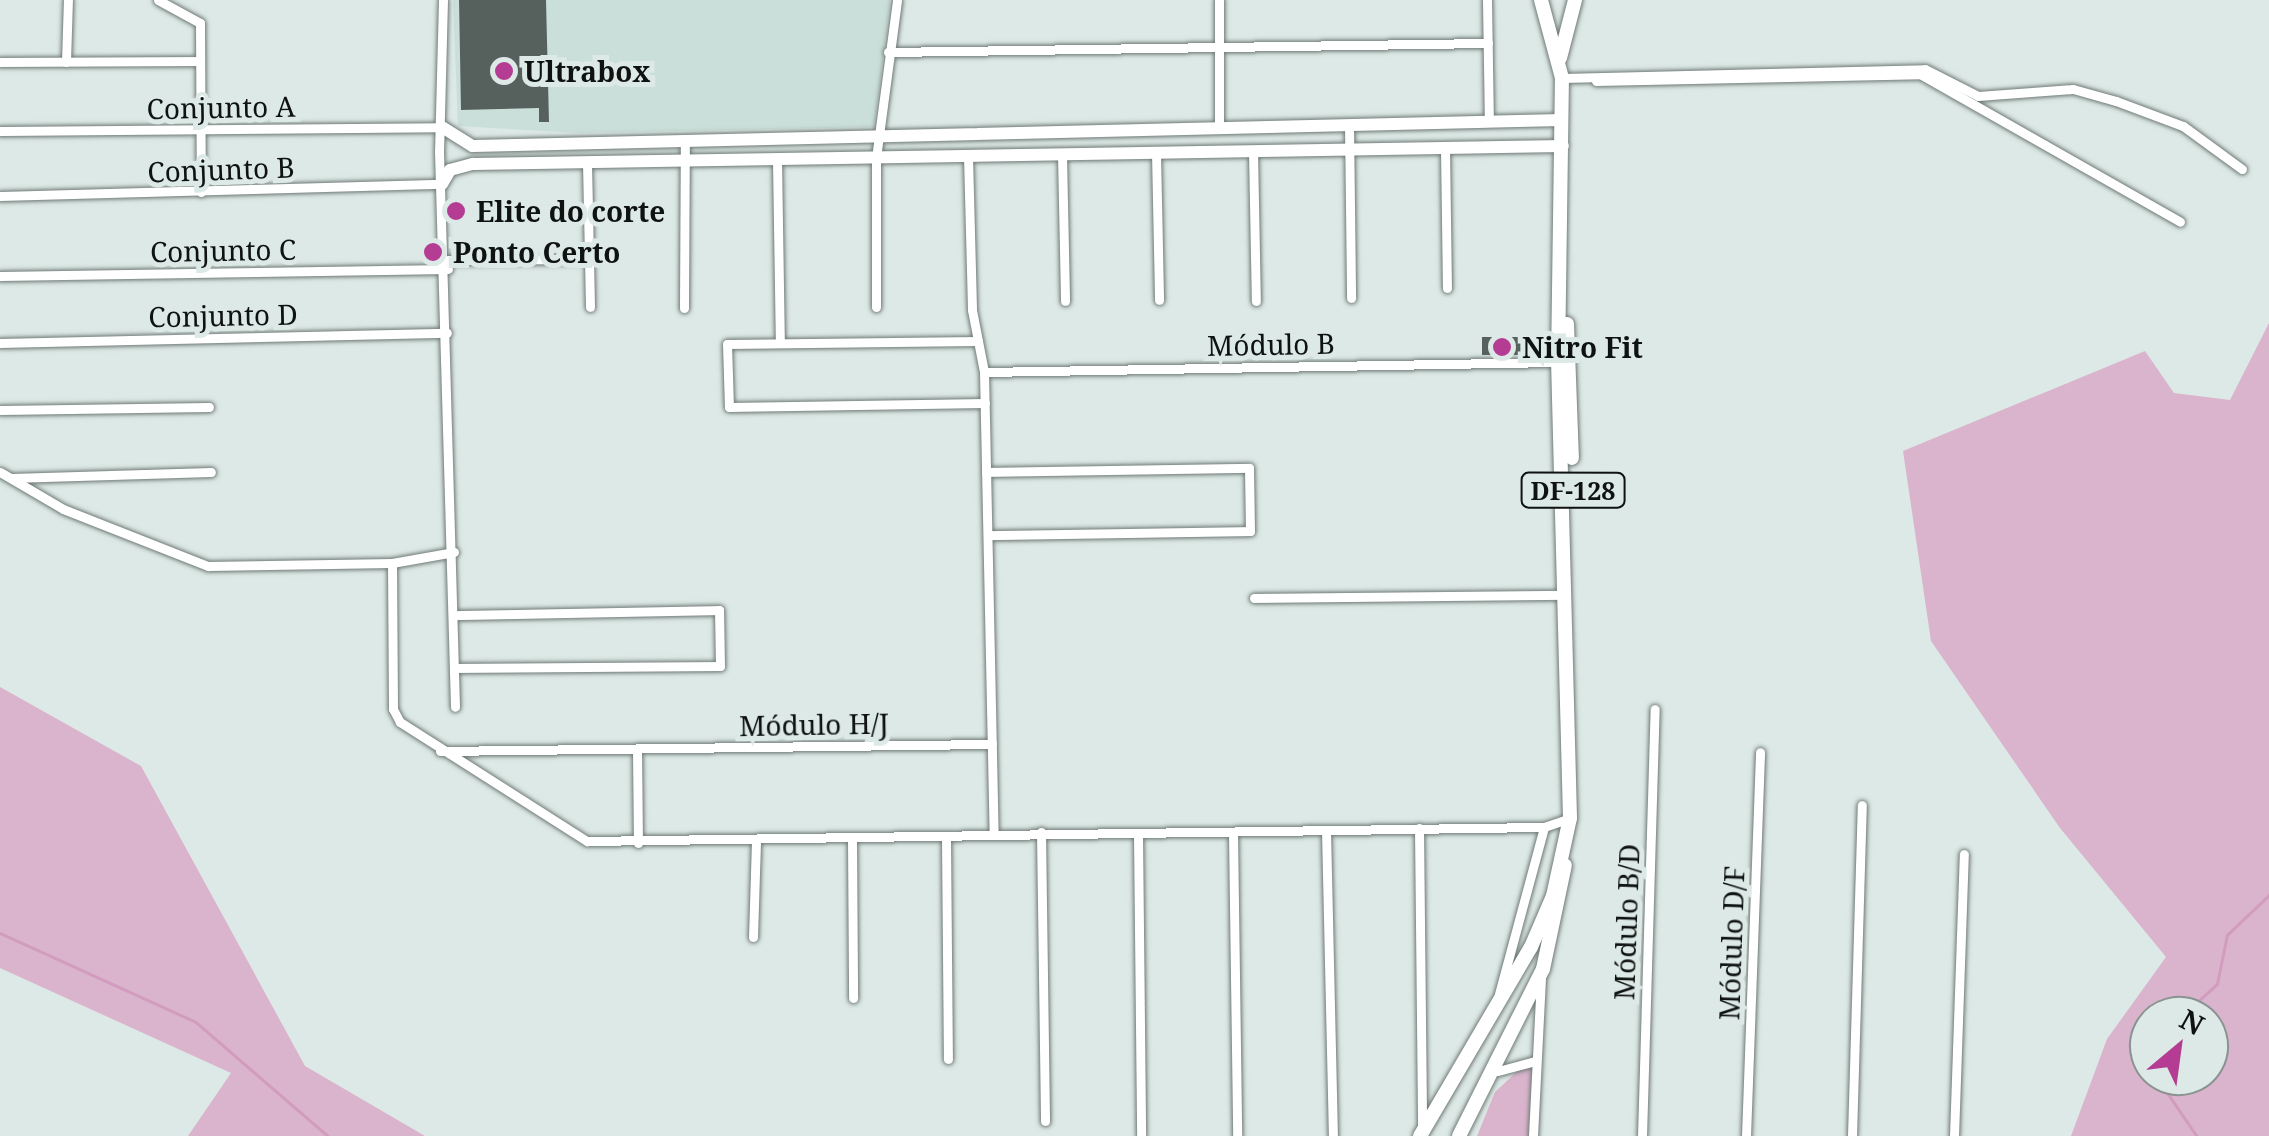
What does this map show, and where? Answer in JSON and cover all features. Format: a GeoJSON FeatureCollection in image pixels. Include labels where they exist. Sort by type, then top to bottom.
{"type":"FeatureCollection","features":[{"type":"Feature","properties":{"kind":"main road","name":"DF-128"},"geometry":{"type":"LineString","coordinates":[[1421,1134],[1542,924],[1570,818],[1574,521],[1566,411],[1558,362],[1563,312],[1562,78],[1560,59],[1541,0]]}},
{"type":"Feature","properties":{"kind":"main road","name":"DF-128"},"geometry":{"type":"LineString","coordinates":[[1560,59],[1574,0]]}},
{"type":"Feature","properties":{"kind":"main road","name":"DF-128"},"geometry":{"type":"LineString","coordinates":[[1563,312],[1571,379],[1566,411],[1565,538],[1571,668]]}},
{"type":"Feature","properties":{"kind":"main road"},"geometry":{"type":"LineString","coordinates":[[1569,340],[1558,362],[1571,379]]}},
{"type":"Feature","properties":{"kind":"main road"},"geometry":{"type":"LineString","coordinates":[[1565,538],[1574,521]]}},
{"type":"Feature","properties":{"kind":"main road","name":"DF-128"},"geometry":{"type":"LineString","coordinates":[[1459,1136],[1501,1065],[1542,972],[1562,905],[1564,851]]}},
{"type":"Feature","properties":{"kind":"main road"},"geometry":{"type":"LineString","coordinates":[[1473,1046],[1494,1038],[1501,1065]]}},
{"type":"Feature","properties":{"kind":"street"},"geometry":{"type":"LineString","coordinates":[[66,62],[68,0]]}},
{"type":"Feature","properties":{"kind":"street"},"geometry":{"type":"LineString","coordinates":[[158,0],[200,22],[201,192]]}},
{"type":"Feature","properties":{"kind":"street"},"geometry":{"type":"LineString","coordinates":[[443,0],[442,184],[448,264],[454,707]]}},
{"type":"Feature","properties":{"kind":"street"},"geometry":{"type":"LineString","coordinates":[[876,307],[876,158],[897,0]]}},
{"type":"Feature","properties":{"kind":"street"},"geometry":{"type":"LineString","coordinates":[[1219,0],[1219,127]]}},
{"type":"Feature","properties":{"kind":"street"},"geometry":{"type":"LineString","coordinates":[[1487,0],[1489,122]]}},
{"type":"Feature","properties":{"kind":"street"},"geometry":{"type":"LineString","coordinates":[[888,52],[1488,43]]}},
{"type":"Feature","properties":{"kind":"street"},"geometry":{"type":"LineString","coordinates":[[0,62],[200,61]]}},
{"type":"Feature","properties":{"kind":"street"},"geometry":{"type":"LineString","coordinates":[[1596,81],[1598,72],[1926,69],[1978,96],[2073,90],[2116,101],[2184,126],[2242,169]]}},
{"type":"Feature","properties":{"kind":"street"},"geometry":{"type":"LineString","coordinates":[[1562,78],[1596,81],[1920,74],[2180,222]]}},
{"type":"Feature","properties":{"kind":"street"},"geometry":{"type":"LineString","coordinates":[[442,127],[473,146],[1562,120]]}},
{"type":"Feature","properties":{"kind":"street"},"geometry":{"type":"LineString","coordinates":[[1466,122],[1466,147]]}},
{"type":"Feature","properties":{"kind":"street"},"geometry":{"type":"LineString","coordinates":[[1385,124],[1387,149]]}},
{"type":"Feature","properties":{"kind":"street"},"geometry":{"type":"LineString","coordinates":[[1349,125],[1351,298]]}},
{"type":"Feature","properties":{"kind":"street"},"geometry":{"type":"LineString","coordinates":[[1269,126],[1270,151]]}},
{"type":"Feature","properties":{"kind":"street","name":"Conjunto A"},"geometry":{"type":"LineString","coordinates":[[0,131],[442,127]]}},
{"type":"Feature","properties":{"kind":"street"},"geometry":{"type":"LineString","coordinates":[[1093,130],[1093,154]]}},
{"type":"Feature","properties":{"kind":"street"},"geometry":{"type":"LineString","coordinates":[[684,308],[686,140]]}},
{"type":"Feature","properties":{"kind":"street"},"geometry":{"type":"LineString","coordinates":[[442,184],[458,165],[1563,146]]}},
{"type":"Feature","properties":{"kind":"street"},"geometry":{"type":"LineString","coordinates":[[1445,148],[1447,288]]}},
{"type":"Feature","properties":{"kind":"street"},"geometry":{"type":"LineString","coordinates":[[1254,151],[1256,300]]}},
{"type":"Feature","properties":{"kind":"street"},"geometry":{"type":"LineString","coordinates":[[1156,153],[1159,300]]}},
{"type":"Feature","properties":{"kind":"street"},"geometry":{"type":"LineString","coordinates":[[1062,155],[1066,301]]}},
{"type":"Feature","properties":{"kind":"street"},"geometry":{"type":"LineString","coordinates":[[968,156],[978,341],[984,372],[994,834]]}},
{"type":"Feature","properties":{"kind":"street"},"geometry":{"type":"LineString","coordinates":[[777,160],[780,343]]}},
{"type":"Feature","properties":{"kind":"street"},"geometry":{"type":"LineString","coordinates":[[587,164],[590,307]]}},
{"type":"Feature","properties":{"kind":"street","name":"Conjunto B"},"geometry":{"type":"LineString","coordinates":[[0,196],[442,184]]}},
{"type":"Feature","properties":{"kind":"street","name":"Conjunto C"},"geometry":{"type":"LineString","coordinates":[[0,276],[590,259]]}},
{"type":"Feature","properties":{"kind":"street","name":"Conjunto D"},"geometry":{"type":"LineString","coordinates":[[0,343],[448,333]]}},
{"type":"Feature","properties":{"kind":"street"},"geometry":{"type":"LineString","coordinates":[[978,341],[728,344],[729,408],[985,403]]}},
{"type":"Feature","properties":{"kind":"street","name":"Módulo B"},"geometry":{"type":"LineString","coordinates":[[984,372],[1558,362]]}},
{"type":"Feature","properties":{"kind":"street"},"geometry":{"type":"LineString","coordinates":[[0,410],[209,407]]}},
{"type":"Feature","properties":{"kind":"street"},"geometry":{"type":"LineString","coordinates":[[986,472],[1250,468],[1250,531],[988,536]]}},
{"type":"Feature","properties":{"kind":"street"},"geometry":{"type":"LineString","coordinates":[[4,476],[212,472]]}},
{"type":"Feature","properties":{"kind":"street"},"geometry":{"type":"LineString","coordinates":[[4,476],[208,566],[392,563],[454,552]]}},
{"type":"Feature","properties":{"kind":"street"},"geometry":{"type":"LineString","coordinates":[[392,563],[393,709],[437,752],[587,840],[638,843],[946,838],[1042,832],[1544,827],[1570,818]]}},
{"type":"Feature","properties":{"kind":"street"},"geometry":{"type":"LineString","coordinates":[[1254,598],[1566,595]]}},
{"type":"Feature","properties":{"kind":"street"},"geometry":{"type":"LineString","coordinates":[[454,615],[719,610],[720,666],[454,668]]}},
{"type":"Feature","properties":{"kind":"street","name":"Módulo B/D"},"geometry":{"type":"LineString","coordinates":[[1642,1136],[1655,709]]}},
{"type":"Feature","properties":{"kind":"street","name":"Módulo H/J"},"geometry":{"type":"LineString","coordinates":[[437,752],[992,744]]}},
{"type":"Feature","properties":{"kind":"street"},"geometry":{"type":"LineString","coordinates":[[636,749],[638,843]]}},
{"type":"Feature","properties":{"kind":"street","name":"Módulo D/F"},"geometry":{"type":"LineString","coordinates":[[1746,1136],[1760,752]]}},
{"type":"Feature","properties":{"kind":"street"},"geometry":{"type":"LineString","coordinates":[[1852,1136],[1862,805]]}},
{"type":"Feature","properties":{"kind":"street"},"geometry":{"type":"LineString","coordinates":[[1497,1002],[1544,827]]}},
{"type":"Feature","properties":{"kind":"street"},"geometry":{"type":"LineString","coordinates":[[1419,828],[1421,1134]]}},
{"type":"Feature","properties":{"kind":"street"},"geometry":{"type":"LineString","coordinates":[[1326,830],[1333,1136]]}},
{"type":"Feature","properties":{"kind":"street"},"geometry":{"type":"LineString","coordinates":[[1042,832],[1045,1121]]}},
{"type":"Feature","properties":{"kind":"street"},"geometry":{"type":"LineString","coordinates":[[1233,833],[1237,1136]]}},
{"type":"Feature","properties":{"kind":"street"},"geometry":{"type":"LineString","coordinates":[[1138,834],[1141,1136]]}},
{"type":"Feature","properties":{"kind":"street"},"geometry":{"type":"LineString","coordinates":[[946,838],[948,1059]]}},
{"type":"Feature","properties":{"kind":"street"},"geometry":{"type":"LineString","coordinates":[[852,839],[853,998]]}},
{"type":"Feature","properties":{"kind":"street"},"geometry":{"type":"LineString","coordinates":[[753,937],[756,841]]}},
{"type":"Feature","properties":{"kind":"street"},"geometry":{"type":"LineString","coordinates":[[1954,1136],[1964,854]]}},
{"type":"Feature","properties":{"kind":"street"},"geometry":{"type":"LineString","coordinates":[[1533,1136],[1542,972]]}},
{"type":"Feature","properties":{"kind":"street"},"geometry":{"type":"LineString","coordinates":[[1501,1065],[1535,1061]]}},
{"type":"Feature","properties":{"kind":"shaded area"},"geometry":{"type":"Polygon","coordinates":[[[453,0],[890,0],[874,127],[579,133],[458,126],[453,0]]]}},
{"type":"Feature","properties":{"kind":"shaded area"},"geometry":{"type":"Polygon","coordinates":[[[2269,323],[2269,1136],[2071,1136],[2107,1039],[2129,1008],[2129,1096],[2229,1096],[2229,996],[2138,996],[2166,957],[2060,828],[1931,641],[1903,451],[2145,351],[2174,393],[2230,400],[2269,323]]]}},
{"type":"Feature","properties":{"kind":"shaded area"},"geometry":{"type":"Polygon","coordinates":[[[0,687],[141,766],[305,1066],[425,1136],[188,1136],[231,1073],[0,968],[0,687]]]}},
{"type":"Feature","properties":{"kind":"shaded area"},"geometry":{"type":"Polygon","coordinates":[[[1524,1065],[1532,1069],[1529,1136],[1477,1136],[1495,1092],[1524,1065]]]}},
{"type":"Feature","properties":{"kind":"building","name":"Ultrabox"},"geometry":{"type":"Polygon","coordinates":[[[459,0],[546,0],[549,122],[539,122],[539,108],[461,110],[459,0]]]}},
{"type":"Feature","properties":{"kind":"building","name":"Nitro Fit"},"geometry":{"type":"Polygon","coordinates":[[[1482,337],[1524,337],[1524,355],[1482,355],[1482,337]]]}},
{"type":"Feature","properties":{"kind":"waterway"},"geometry":{"type":"LineString","coordinates":[[2204,996],[2217,984],[2227,935],[2269,895]]}},
{"type":"Feature","properties":{"kind":"waterway"},"geometry":{"type":"LineString","coordinates":[[0,933],[196,1022],[328,1136]]}},
{"type":"Feature","properties":{"kind":"waterway"},"geometry":{"type":"LineString","coordinates":[[2170,1096],[2197,1136]]}},
{"type":"Feature","properties":{"kind":"place","name":"Ultrabox"},"geometry":{"type":"Point","coordinates":[504,71]}},
{"type":"Feature","properties":{"kind":"place","name":"Elite do corte"},"geometry":{"type":"Point","coordinates":[456,211]}},
{"type":"Feature","properties":{"kind":"place","name":"Ponto Certo"},"geometry":{"type":"Point","coordinates":[433,252]}},
{"type":"Feature","properties":{"kind":"place","name":"Nitro Fit"},"geometry":{"type":"Point","coordinates":[1502,347]}}]}
